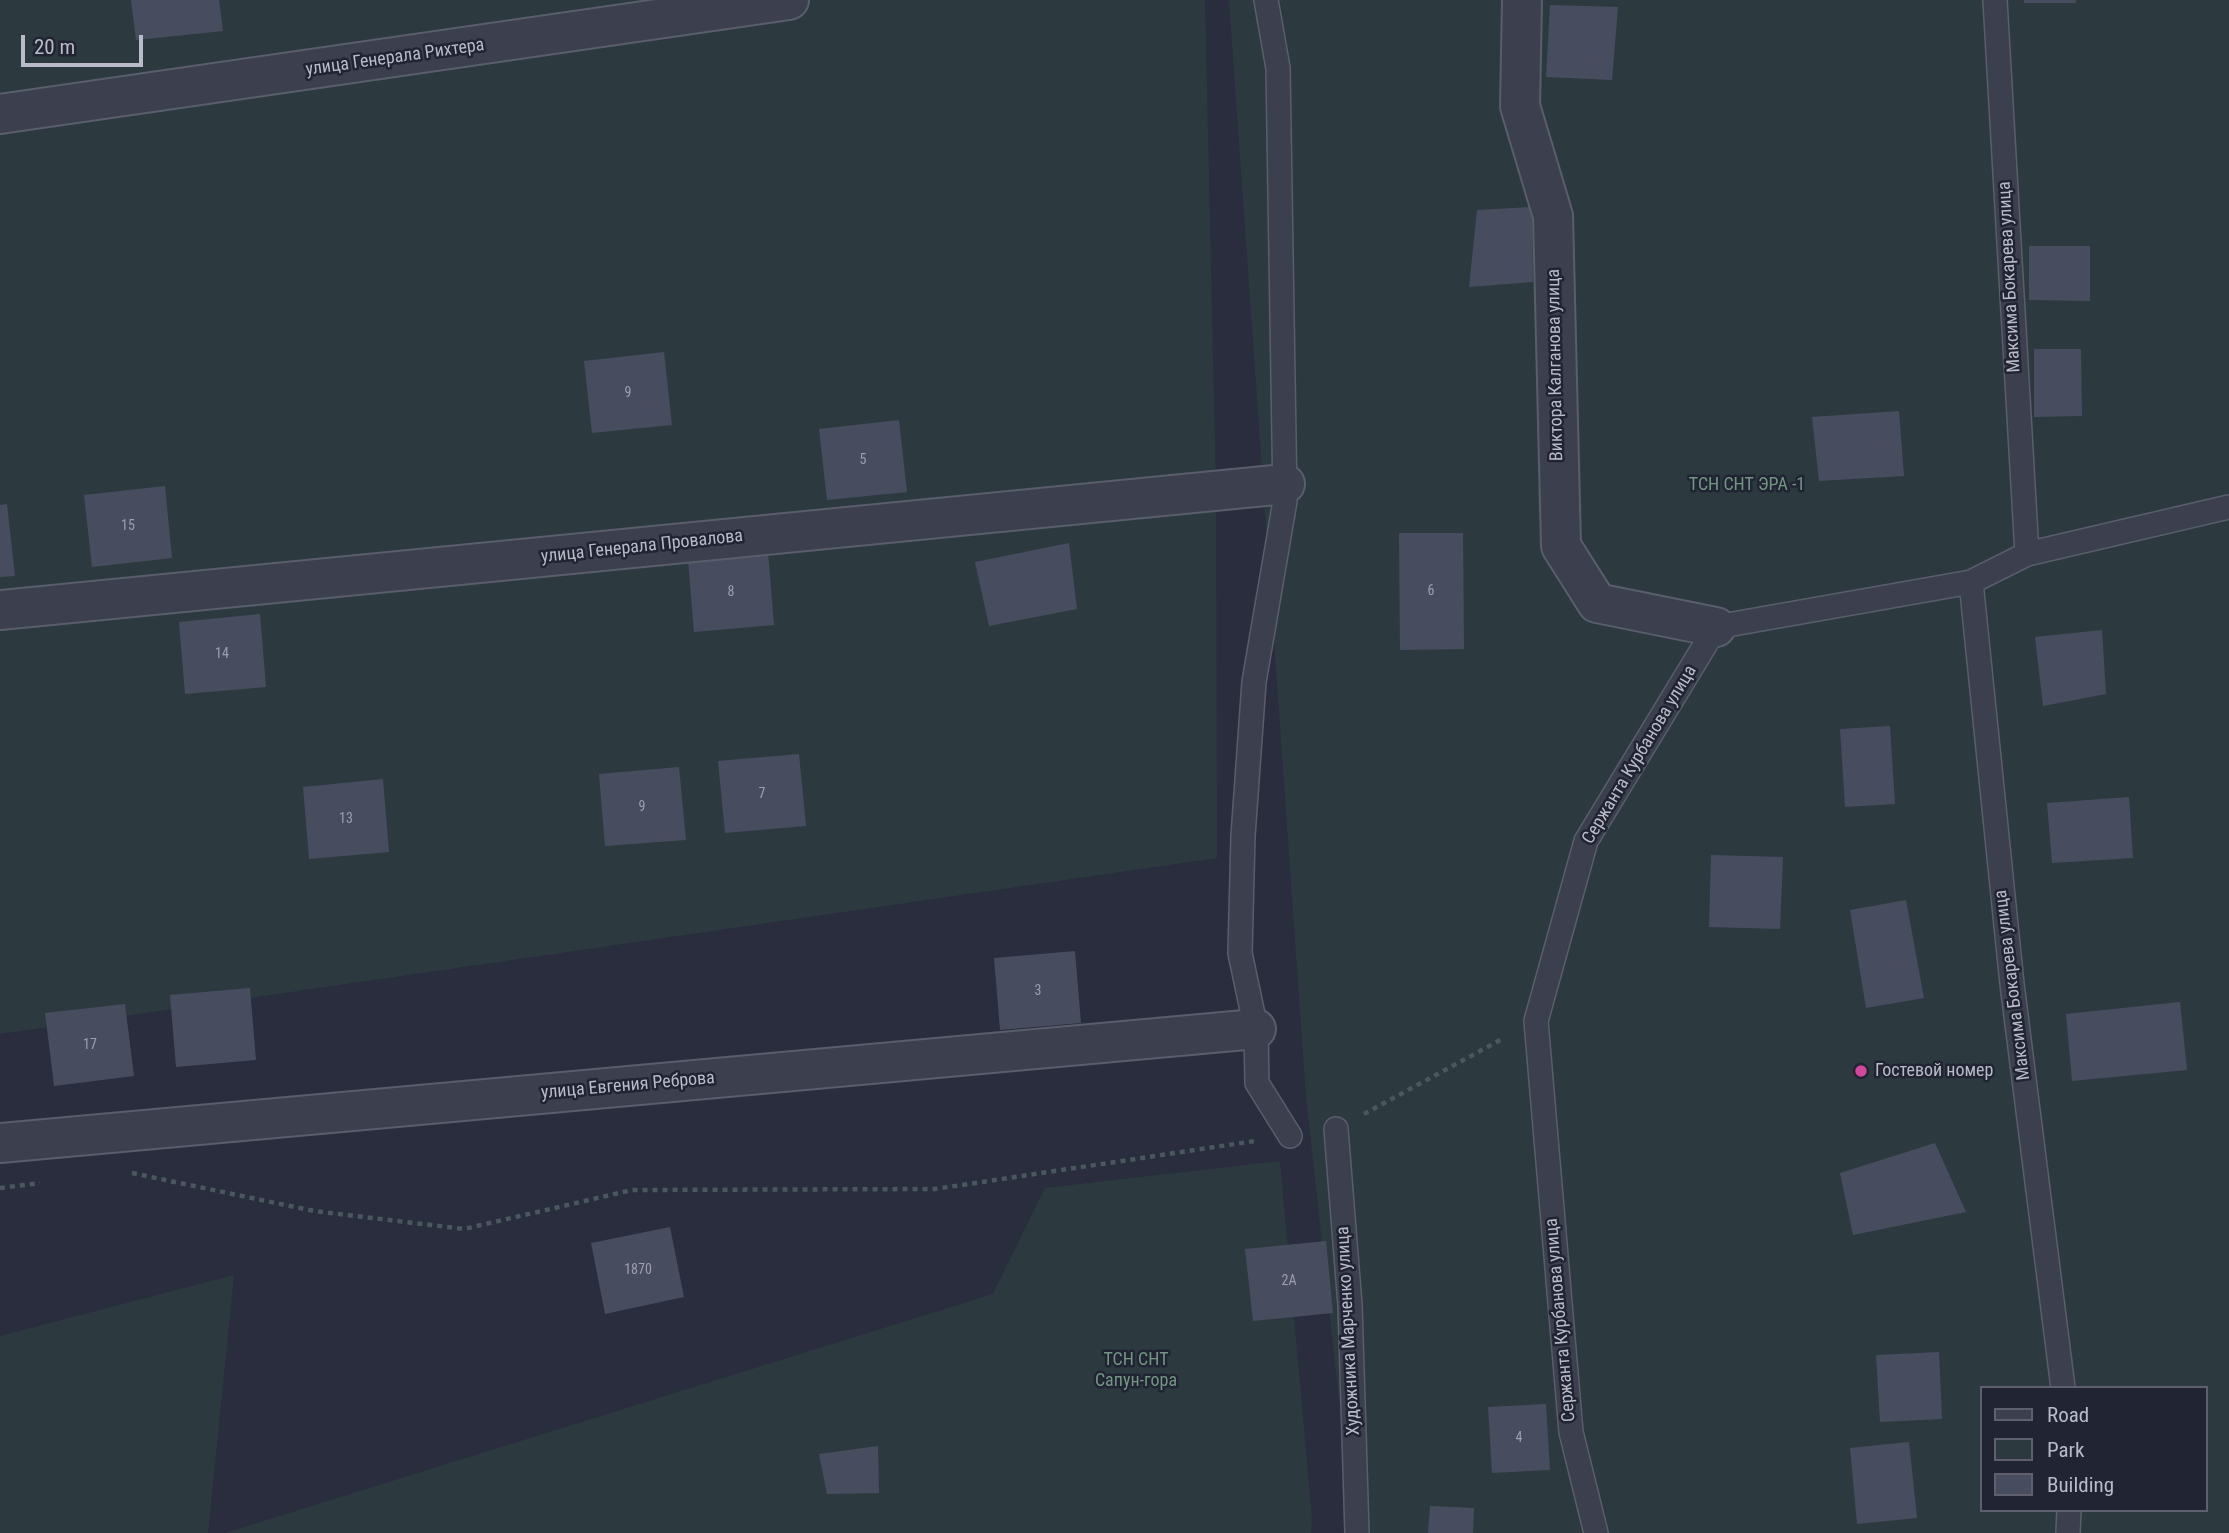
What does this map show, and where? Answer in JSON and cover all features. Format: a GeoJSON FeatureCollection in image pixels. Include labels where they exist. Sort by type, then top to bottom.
{"type":"FeatureCollection","features":[{"type":"Feature","properties":{"kind":"street","name":"улица Генерала Рихтера"},"geometry":{"type":"LineString","coordinates":[[0,114],[789,0]]}},
{"type":"Feature","properties":{"kind":"street","name":"Виктора Калганова улица"},"geometry":{"type":"LineString","coordinates":[[1522,0],[1520,106],[1553,216],[1561,546],[1597,603],[1716,627]]}},
{"type":"Feature","properties":{"kind":"street","name":"улица Генерала Провалова"},"geometry":{"type":"LineString","coordinates":[[0,610],[1284,484]]}},
{"type":"Feature","properties":{"kind":"street","name":"улица Евгения Реброва"},"geometry":{"type":"LineString","coordinates":[[0,1143],[1256,1029]]}},
{"type":"Feature","properties":{"kind":"lane"},"geometry":{"type":"LineString","coordinates":[[1266,0],[1278,68],[1285,501],[1254,682],[1243,836],[1240,953],[1256,1029],[1257,1083],[1290,1136]]}},
{"type":"Feature","properties":{"kind":"lane","name":"Максима Бокарева улица"},"geometry":{"type":"LineString","coordinates":[[1995,0],[2027,554]]}},
{"type":"Feature","properties":{"kind":"lane"},"geometry":{"type":"LineString","coordinates":[[1716,627],[1971,582],[2027,554],[2229,507]]}},
{"type":"Feature","properties":{"kind":"lane","name":"Максима Бокарева улица"},"geometry":{"type":"LineString","coordinates":[[1971,582],[2012,984],[2063,1386]]}},
{"type":"Feature","properties":{"kind":"lane","name":"Сержанта Курбанова улица"},"geometry":{"type":"LineString","coordinates":[[1595,1533],[1571,1432],[1536,1021],[1586,841],[1716,627]]}},
{"type":"Feature","properties":{"kind":"lane","name":"Художника Марченко улица"},"geometry":{"type":"LineString","coordinates":[[1336,1129],[1350,1305],[1357,1533]]}},
{"type":"Feature","properties":{"kind":"lane"},"geometry":{"type":"LineString","coordinates":[[2068,1512],[2068,1533]]}},
{"type":"Feature","properties":{"kind":"path"},"geometry":{"type":"LineString","coordinates":[[1336,1129],[1536,1021]]}},
{"type":"Feature","properties":{"kind":"path"},"geometry":{"type":"LineString","coordinates":[[129,1172],[314,1211],[464,1229],[632,1190],[935,1189],[1290,1136]]}},
{"type":"Feature","properties":{"kind":"path"},"geometry":{"type":"LineString","coordinates":[[0,1188],[51,1182]]}},
{"type":"Feature","properties":{"kind":"green space"},"geometry":{"type":"Polygon","coordinates":[[[0,0],[1205,0],[1216,491],[1217,858],[0,1034],[0,0]]]}},
{"type":"Feature","properties":{"kind":"green space","name":"ТСН СНТ ЭРА -1"},"geometry":{"type":"Polygon","coordinates":[[[1229,0],[2229,0],[2229,1533],[1351,1533],[1352,1519],[1306,1096],[1229,0]]]}},
{"type":"Feature","properties":{"kind":"green space","name":"ТСН СНТ Сапун-гора"},"geometry":{"type":"Polygon","coordinates":[[[1280,1161],[1312,1518],[1311,1533],[225,1533],[993,1294],[1045,1188],[1280,1161]]]}},
{"type":"Feature","properties":{"kind":"green space"},"geometry":{"type":"Polygon","coordinates":[[[234,1275],[208,1533],[0,1533],[0,1336],[234,1275]]]}},
{"type":"Feature","properties":{"kind":"building"},"geometry":{"type":"Polygon","coordinates":[[[131,0],[219,0],[223,31],[136,40],[131,0]]]}},
{"type":"Feature","properties":{"kind":"building"},"geometry":{"type":"Polygon","coordinates":[[[2024,0],[2076,0],[2076,3],[2024,3],[2024,0]]]}},
{"type":"Feature","properties":{"kind":"building"},"geometry":{"type":"Polygon","coordinates":[[[1550,5],[1618,7],[1612,80],[1546,77],[1550,5]]]}},
{"type":"Feature","properties":{"kind":"building"},"geometry":{"type":"Polygon","coordinates":[[[1532,207],[1533,282],[1469,287],[1477,210],[1532,207]]]}},
{"type":"Feature","properties":{"kind":"building"},"geometry":{"type":"Polygon","coordinates":[[[2029,246],[2090,246],[2090,301],[2029,300],[2029,246]]]}},
{"type":"Feature","properties":{"kind":"building"},"geometry":{"type":"Polygon","coordinates":[[[2034,349],[2081,349],[2082,416],[2034,417],[2034,349]]]}},
{"type":"Feature","properties":{"kind":"building"},"geometry":{"type":"Polygon","coordinates":[[[664,352],[672,425],[592,433],[584,361],[664,352]]]}},
{"type":"Feature","properties":{"kind":"building"},"geometry":{"type":"Polygon","coordinates":[[[1899,411],[1904,476],[1819,481],[1812,417],[1899,411]]]}},
{"type":"Feature","properties":{"kind":"building"},"geometry":{"type":"Polygon","coordinates":[[[899,420],[907,492],[827,500],[819,429],[899,420]]]}},
{"type":"Feature","properties":{"kind":"building"},"geometry":{"type":"Polygon","coordinates":[[[165,486],[172,558],[92,567],[84,495],[165,486]]]}},
{"type":"Feature","properties":{"kind":"building"},"geometry":{"type":"Polygon","coordinates":[[[7,504],[15,576],[0,577],[0,505],[7,504]]]}},
{"type":"Feature","properties":{"kind":"building"},"geometry":{"type":"Polygon","coordinates":[[[1399,533],[1463,533],[1464,649],[1400,650],[1399,533]]]}},
{"type":"Feature","properties":{"kind":"building"},"geometry":{"type":"Polygon","coordinates":[[[1069,543],[1077,609],[989,626],[975,562],[1069,543]]]}},
{"type":"Feature","properties":{"kind":"building"},"geometry":{"type":"Polygon","coordinates":[[[768,552],[774,625],[694,632],[688,560],[768,552]]]}},
{"type":"Feature","properties":{"kind":"building"},"geometry":{"type":"Polygon","coordinates":[[[260,614],[266,687],[185,694],[179,622],[260,614]]]}},
{"type":"Feature","properties":{"kind":"building"},"geometry":{"type":"Polygon","coordinates":[[[2102,630],[2106,694],[2043,706],[2035,637],[2102,630]]]}},
{"type":"Feature","properties":{"kind":"building"},"geometry":{"type":"Polygon","coordinates":[[[1890,726],[1895,804],[1845,807],[1840,729],[1890,726]]]}},
{"type":"Feature","properties":{"kind":"building"},"geometry":{"type":"Polygon","coordinates":[[[799,754],[806,826],[725,833],[718,761],[799,754]]]}},
{"type":"Feature","properties":{"kind":"building"},"geometry":{"type":"Polygon","coordinates":[[[679,767],[686,840],[605,846],[599,774],[679,767]]]}},
{"type":"Feature","properties":{"kind":"building"},"geometry":{"type":"Polygon","coordinates":[[[383,779],[389,852],[309,859],[303,787],[383,779]]]}},
{"type":"Feature","properties":{"kind":"building"},"geometry":{"type":"Polygon","coordinates":[[[2129,797],[2133,858],[2052,863],[2047,803],[2129,797]]]}},
{"type":"Feature","properties":{"kind":"building"},"geometry":{"type":"Polygon","coordinates":[[[1711,855],[1783,857],[1780,929],[1709,927],[1711,855]]]}},
{"type":"Feature","properties":{"kind":"building"},"geometry":{"type":"Polygon","coordinates":[[[1906,900],[1924,998],[1866,1008],[1850,910],[1906,900]]]}},
{"type":"Feature","properties":{"kind":"building"},"geometry":{"type":"Polygon","coordinates":[[[1075,951],[1081,1023],[1000,1030],[994,958],[1075,951]]]}},
{"type":"Feature","properties":{"kind":"building"},"geometry":{"type":"Polygon","coordinates":[[[250,988],[256,1060],[176,1067],[170,995],[250,988]]]}},
{"type":"Feature","properties":{"kind":"building"},"geometry":{"type":"Polygon","coordinates":[[[2180,1002],[2187,1070],[2072,1081],[2066,1014],[2180,1002]]]}},
{"type":"Feature","properties":{"kind":"building"},"geometry":{"type":"Polygon","coordinates":[[[125,1004],[134,1076],[54,1086],[45,1013],[125,1004]]]}},
{"type":"Feature","properties":{"kind":"building"},"geometry":{"type":"Polygon","coordinates":[[[1935,1143],[1966,1212],[1853,1235],[1840,1173],[1935,1143]]]}},
{"type":"Feature","properties":{"kind":"building"},"geometry":{"type":"Polygon","coordinates":[[[670,1227],[684,1297],[605,1314],[591,1243],[670,1227]]]}},
{"type":"Feature","properties":{"kind":"building"},"geometry":{"type":"Polygon","coordinates":[[[1326,1241],[1333,1313],[1253,1321],[1245,1249],[1326,1241]]]}},
{"type":"Feature","properties":{"kind":"building"},"geometry":{"type":"Polygon","coordinates":[[[1939,1352],[1942,1419],[1880,1422],[1876,1355],[1939,1352]]]}},
{"type":"Feature","properties":{"kind":"building"},"geometry":{"type":"Polygon","coordinates":[[[1546,1404],[1550,1470],[1492,1473],[1488,1407],[1546,1404]]]}},
{"type":"Feature","properties":{"kind":"building"},"geometry":{"type":"Polygon","coordinates":[[[1909,1442],[1917,1518],[1857,1524],[1850,1448],[1909,1442]]]}},
{"type":"Feature","properties":{"kind":"building"},"geometry":{"type":"Polygon","coordinates":[[[878,1446],[879,1493],[827,1494],[819,1454],[878,1446]]]}},
{"type":"Feature","properties":{"kind":"building"},"geometry":{"type":"Polygon","coordinates":[[[1430,1506],[1474,1508],[1473,1533],[1428,1533],[1430,1506]]]}},
{"type":"Feature","properties":{"kind":"place","name":"Гостевой номер"},"geometry":{"type":"Point","coordinates":[1861,1071]}}]}
